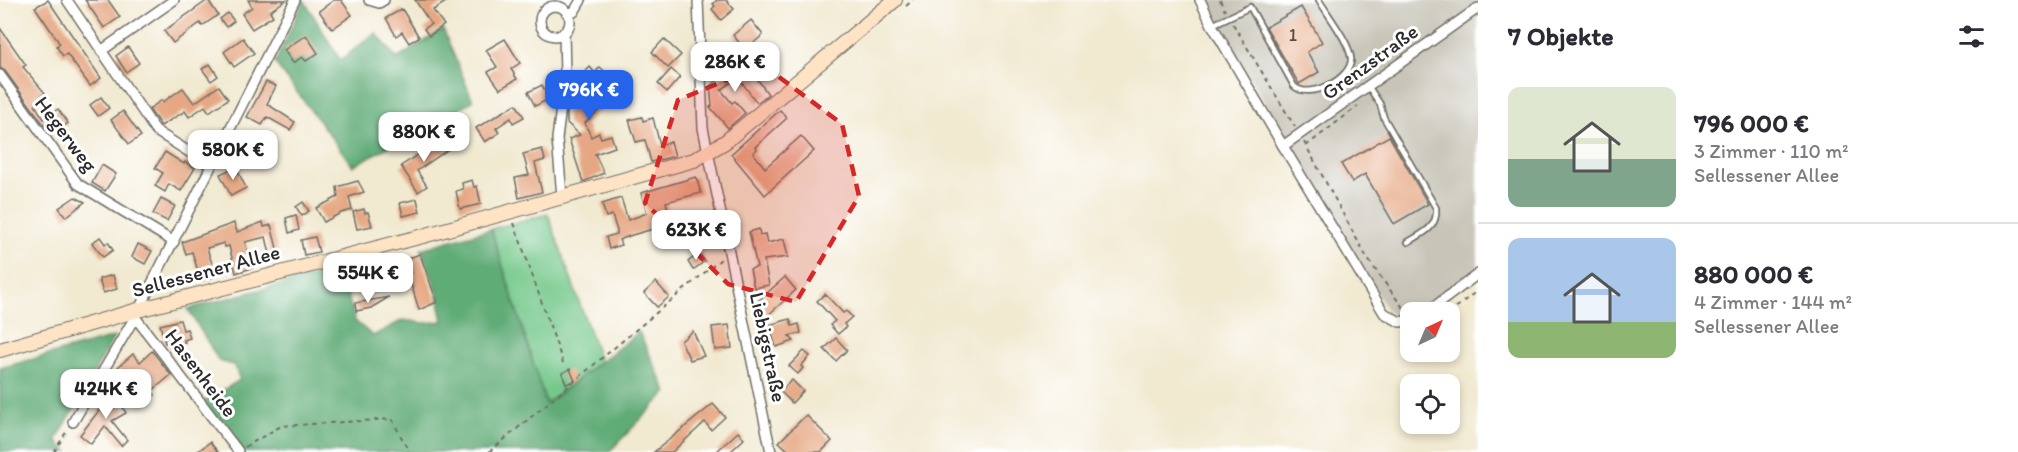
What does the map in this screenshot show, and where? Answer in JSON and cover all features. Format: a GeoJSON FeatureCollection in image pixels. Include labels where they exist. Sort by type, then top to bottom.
{"type":"FeatureCollection","features":[{"type":"Feature","properties":{"kind":"main road","name":"Sellessener Allee"},"geometry":{"type":"LineString","coordinates":[[0,350],[694,160],[725,142],[895,0]]}},
{"type":"Feature","properties":{"kind":"street"},"geometry":{"type":"LineString","coordinates":[[67,0],[156,131],[212,166]]}},
{"type":"Feature","properties":{"kind":"street"},"geometry":{"type":"LineString","coordinates":[[101,51],[174,0]]}},
{"type":"Feature","properties":{"kind":"street"},"geometry":{"type":"LineString","coordinates":[[73,422],[137,313],[295,0]]}},
{"type":"Feature","properties":{"kind":"street"},"geometry":{"type":"LineString","coordinates":[[369,0],[379,3],[384,0]]}},
{"type":"Feature","properties":{"kind":"street"},"geometry":{"type":"LineString","coordinates":[[538,0],[545,10]]}},
{"type":"Feature","properties":{"kind":"street"},"geometry":{"type":"LineString","coordinates":[[567,13],[574,12],[581,0]]}},
{"type":"Feature","properties":{"kind":"street","name":"Liebigstraße"},"geometry":{"type":"LineString","coordinates":[[698,0],[703,128],[771,452]]}},
{"type":"Feature","properties":{"kind":"street"},"geometry":{"type":"LineString","coordinates":[[1200,0],[1212,25],[1283,146],[1384,313],[1400,322]]}},
{"type":"Feature","properties":{"kind":"street"},"geometry":{"type":"LineString","coordinates":[[554,6],[564,9],[567,13],[569,25],[564,32],[555,36],[545,32],[542,28],[540,19],[545,10],[554,6]]}},
{"type":"Feature","properties":{"kind":"street","name":"Grenzstraße"},"geometry":{"type":"LineString","coordinates":[[1283,146],[1478,8]]}},
{"type":"Feature","properties":{"kind":"street"},"geometry":{"type":"LineString","coordinates":[[562,196],[557,139],[565,75],[564,32]]}},
{"type":"Feature","properties":{"kind":"street","name":"Hegerweg"},"geometry":{"type":"LineString","coordinates":[[0,75],[78,184],[174,242]]}},
{"type":"Feature","properties":{"kind":"street"},"geometry":{"type":"LineString","coordinates":[[1441,302],[1478,274]]}},
{"type":"Feature","properties":{"kind":"street","name":"Hasenheide"},"geometry":{"type":"LineString","coordinates":[[137,313],[238,451]]}},
{"type":"Feature","properties":{"kind":"lane"},"geometry":{"type":"LineString","coordinates":[[1212,25],[1250,8],[1294,86],[1298,90],[1307,92],[1321,89],[1343,75],[1351,62],[1347,48],[1319,0]]}},
{"type":"Feature","properties":{"kind":"lane"},"geometry":{"type":"LineString","coordinates":[[1368,86],[1436,208],[1437,217],[1433,227],[1408,242]]}},
{"type":"Feature","properties":{"kind":"path"},"geometry":{"type":"LineString","coordinates":[[1220,0],[1300,135],[1367,258],[1400,304]]}},
{"type":"Feature","properties":{"kind":"path"},"geometry":{"type":"LineString","coordinates":[[510,212],[564,366]]}},
{"type":"Feature","properties":{"kind":"path"},"geometry":{"type":"LineString","coordinates":[[489,452],[730,252]]}},
{"type":"Feature","properties":{"kind":"path"},"geometry":{"type":"LineString","coordinates":[[1460,304],[1478,290]]}},
{"type":"Feature","properties":{"kind":"path"},"geometry":{"type":"LineString","coordinates":[[238,451],[281,426],[392,419],[409,452]]}},
{"type":"Feature","properties":{"kind":"path"},"geometry":{"type":"LineString","coordinates":[[54,452],[73,422]]}},
{"type":"Feature","properties":{"kind":"highlighted area"},"geometry":{"type":"Polygon","coordinates":[[[763,65],[842,124],[859,196],[796,302],[728,284],[645,203],[678,100],[763,65]]]}},
{"type":"Feature","properties":{"kind":"shaded area"},"geometry":{"type":"Polygon","coordinates":[[[1205,0],[1478,0],[1478,272],[1440,302],[1400,302],[1400,322],[1387,310],[1205,0]]]}},
{"type":"Feature","properties":{"kind":"green space"},"geometry":{"type":"Polygon","coordinates":[[[304,0],[340,60],[376,33],[397,59],[443,29],[473,101],[353,166],[275,63],[304,0]]]}},
{"type":"Feature","properties":{"kind":"green space"},"geometry":{"type":"Polygon","coordinates":[[[548,214],[600,361],[546,404],[491,229],[548,214]]]}},
{"type":"Feature","properties":{"kind":"green space"},"geometry":{"type":"Polygon","coordinates":[[[491,229],[546,404],[639,332],[667,392],[609,452],[241,452],[203,402],[240,380],[234,365],[219,361],[188,309],[340,268],[355,321],[373,336],[403,320],[425,323],[443,321],[437,290],[421,249],[491,229]]]}},
{"type":"Feature","properties":{"kind":"green space"},"geometry":{"type":"Polygon","coordinates":[[[114,337],[56,441],[69,452],[0,452],[0,368],[114,337]]]}},
{"type":"Feature","properties":{"kind":"building"},"geometry":{"type":"Polygon","coordinates":[[[48,0],[101,78],[90,86],[67,54],[63,56],[56,46],[60,44],[35,7],[48,0]]]}},
{"type":"Feature","properties":{"kind":"building"},"geometry":{"type":"Polygon","coordinates":[[[85,0],[108,0],[120,17],[104,28],[85,0]]]}},
{"type":"Feature","properties":{"kind":"building"},"geometry":{"type":"Polygon","coordinates":[[[208,0],[218,15],[202,26],[200,23],[173,43],[164,31],[208,0]]]}},
{"type":"Feature","properties":{"kind":"building"},"geometry":{"type":"Polygon","coordinates":[[[248,0],[286,0],[270,11],[273,16],[252,29],[242,14],[252,7],[248,0]]]}},
{"type":"Feature","properties":{"kind":"building"},"geometry":{"type":"Polygon","coordinates":[[[334,0],[341,0],[352,15],[332,29],[319,11],[334,0]]]}},
{"type":"Feature","properties":{"kind":"building"},"geometry":{"type":"Polygon","coordinates":[[[415,0],[449,0],[433,10],[444,25],[429,36],[424,29],[431,24],[415,0]]]}},
{"type":"Feature","properties":{"kind":"building"},"geometry":{"type":"Polygon","coordinates":[[[717,0],[726,0],[734,9],[721,20],[712,9],[717,0]]]}},
{"type":"Feature","properties":{"kind":"building"},"geometry":{"type":"Polygon","coordinates":[[[1301,7],[1322,42],[1307,52],[1319,72],[1299,84],[1266,27],[1301,7]]]}},
{"type":"Feature","properties":{"kind":"building"},"geometry":{"type":"Polygon","coordinates":[[[402,9],[419,37],[409,43],[402,32],[396,36],[386,18],[402,9]]]}},
{"type":"Feature","properties":{"kind":"building"},"geometry":{"type":"Polygon","coordinates":[[[228,13],[234,21],[226,27],[220,19],[228,13]]]}},
{"type":"Feature","properties":{"kind":"building"},"geometry":{"type":"Polygon","coordinates":[[[751,20],[763,35],[745,50],[733,35],[751,20]]]}},
{"type":"Feature","properties":{"kind":"building"},"geometry":{"type":"Polygon","coordinates":[[[0,28],[26,65],[23,67],[45,93],[42,95],[45,98],[35,105],[44,119],[58,109],[68,123],[54,133],[46,123],[45,126],[5,71],[0,68],[0,28]]]}},
{"type":"Feature","properties":{"kind":"building"},"geometry":{"type":"Polygon","coordinates":[[[306,35],[318,53],[306,61],[302,57],[293,63],[284,50],[306,35]]]}},
{"type":"Feature","properties":{"kind":"building"},"geometry":{"type":"Polygon","coordinates":[[[243,38],[254,53],[234,67],[224,52],[243,38]]]}},
{"type":"Feature","properties":{"kind":"building"},"geometry":{"type":"Polygon","coordinates":[[[505,39],[520,63],[511,69],[517,79],[500,89],[488,72],[497,67],[486,50],[505,39]]]}},
{"type":"Feature","properties":{"kind":"building"},"geometry":{"type":"Polygon","coordinates":[[[664,39],[681,55],[668,68],[652,52],[664,39]]]}},
{"type":"Feature","properties":{"kind":"building"},"geometry":{"type":"Polygon","coordinates":[[[128,47],[139,63],[126,72],[116,56],[128,47]]]}},
{"type":"Feature","properties":{"kind":"building"},"geometry":{"type":"Polygon","coordinates":[[[744,60],[768,94],[757,103],[738,77],[721,90],[745,113],[728,128],[710,107],[712,106],[710,86],[744,60]]]}},
{"type":"Feature","properties":{"kind":"building"},"geometry":{"type":"Polygon","coordinates":[[[210,64],[218,76],[211,81],[202,69],[210,64]]]}},
{"type":"Feature","properties":{"kind":"building"},"geometry":{"type":"Polygon","coordinates":[[[590,67],[595,73],[600,67],[618,84],[598,105],[601,108],[585,123],[591,137],[599,133],[601,138],[611,135],[615,147],[595,154],[604,173],[583,182],[569,139],[580,135],[567,123],[567,113],[569,94],[587,76],[584,73],[590,67]]]}},
{"type":"Feature","properties":{"kind":"building"},"geometry":{"type":"Polygon","coordinates":[[[671,69],[680,77],[667,92],[658,84],[671,69]]]}},
{"type":"Feature","properties":{"kind":"building"},"geometry":{"type":"Polygon","coordinates":[[[266,82],[276,86],[267,104],[295,122],[290,130],[267,117],[262,125],[247,117],[266,82]]]}},
{"type":"Feature","properties":{"kind":"building"},"geometry":{"type":"Polygon","coordinates":[[[542,85],[549,99],[535,106],[528,92],[542,85]]]}},
{"type":"Feature","properties":{"kind":"building"},"geometry":{"type":"Polygon","coordinates":[[[219,86],[228,99],[209,112],[205,106],[189,117],[185,111],[161,126],[149,109],[183,88],[194,103],[219,86]]]}},
{"type":"Feature","properties":{"kind":"building"},"geometry":{"type":"Polygon","coordinates":[[[101,97],[109,108],[98,116],[90,105],[101,97]]]}},
{"type":"Feature","properties":{"kind":"building"},"geometry":{"type":"Polygon","coordinates":[[[516,104],[524,117],[513,123],[511,118],[496,128],[499,133],[485,142],[476,128],[516,104]]]}},
{"type":"Feature","properties":{"kind":"building"},"geometry":{"type":"Polygon","coordinates":[[[780,110],[787,118],[755,147],[757,149],[753,153],[765,168],[801,136],[814,151],[765,195],[731,154],[780,110]]]}},
{"type":"Feature","properties":{"kind":"building"},"geometry":{"type":"Polygon","coordinates":[[[123,111],[141,136],[129,144],[111,120],[123,111]]]}},
{"type":"Feature","properties":{"kind":"building"},"geometry":{"type":"Polygon","coordinates":[[[642,117],[643,121],[653,118],[660,145],[671,142],[675,156],[651,162],[645,140],[636,142],[629,120],[642,117]]]}},
{"type":"Feature","properties":{"kind":"building"},"geometry":{"type":"Polygon","coordinates":[[[1389,136],[1428,204],[1394,224],[1365,174],[1352,182],[1341,164],[1389,136]]]}},
{"type":"Feature","properties":{"kind":"building"},"geometry":{"type":"Polygon","coordinates":[[[443,138],[450,148],[417,171],[427,186],[418,192],[401,166],[443,138]]]}},
{"type":"Feature","properties":{"kind":"building"},"geometry":{"type":"Polygon","coordinates":[[[542,149],[545,160],[535,163],[542,192],[519,198],[515,178],[529,175],[523,154],[542,149]]]}},
{"type":"Feature","properties":{"kind":"building"},"geometry":{"type":"Polygon","coordinates":[[[165,152],[195,168],[181,191],[169,184],[165,192],[155,186],[163,173],[155,168],[165,152]]]}},
{"type":"Feature","properties":{"kind":"building"},"geometry":{"type":"Polygon","coordinates":[[[102,165],[116,174],[105,191],[92,183],[102,165]]]}},
{"type":"Feature","properties":{"kind":"building"},"geometry":{"type":"Polygon","coordinates":[[[236,167],[246,188],[231,196],[220,174],[236,167]]]}},
{"type":"Feature","properties":{"kind":"building"},"geometry":{"type":"Polygon","coordinates":[[[696,177],[701,193],[666,202],[673,228],[665,230],[664,226],[632,235],[619,240],[621,245],[609,249],[606,237],[617,234],[617,231],[612,215],[606,217],[602,204],[621,198],[628,220],[647,213],[641,193],[696,177]]]}},
{"type":"Feature","properties":{"kind":"building"},"geometry":{"type":"Polygon","coordinates":[[[472,180],[474,187],[477,186],[481,204],[460,209],[456,191],[463,189],[462,183],[472,180]]]}},
{"type":"Feature","properties":{"kind":"building"},"geometry":{"type":"Polygon","coordinates":[[[358,181],[364,192],[349,197],[352,210],[324,222],[316,208],[338,197],[337,187],[358,181]]]}},
{"type":"Feature","properties":{"kind":"building"},"geometry":{"type":"Polygon","coordinates":[[[75,197],[85,202],[66,217],[59,208],[75,197]]]}},
{"type":"Feature","properties":{"kind":"building"},"geometry":{"type":"Polygon","coordinates":[[[161,199],[175,206],[167,221],[153,214],[161,199]]]}},
{"type":"Feature","properties":{"kind":"building"},"geometry":{"type":"Polygon","coordinates":[[[417,199],[420,212],[403,216],[400,203],[417,199]]]}},
{"type":"Feature","properties":{"kind":"building"},"geometry":{"type":"Polygon","coordinates":[[[303,202],[309,211],[302,216],[296,207],[303,202]]]}},
{"type":"Feature","properties":{"kind":"building"},"geometry":{"type":"Polygon","coordinates":[[[364,209],[365,213],[368,212],[372,226],[357,229],[353,212],[364,209]]]}},
{"type":"Feature","properties":{"kind":"building"},"geometry":{"type":"Polygon","coordinates":[[[296,215],[299,230],[289,233],[286,218],[296,215]]]}},
{"type":"Feature","properties":{"kind":"building"},"geometry":{"type":"Polygon","coordinates":[[[263,222],[264,227],[271,225],[280,260],[272,262],[266,237],[245,242],[252,268],[236,273],[229,246],[225,247],[224,243],[207,248],[216,276],[201,281],[192,252],[186,254],[182,242],[234,223],[237,232],[263,222]]]}},
{"type":"Feature","properties":{"kind":"building"},"geometry":{"type":"Polygon","coordinates":[[[708,224],[711,239],[679,247],[675,230],[708,224]]]}},
{"type":"Feature","properties":{"kind":"building"},"geometry":{"type":"Polygon","coordinates":[[[759,229],[760,235],[765,234],[767,243],[784,239],[788,257],[764,260],[769,285],[754,288],[750,269],[757,267],[749,232],[759,229]]]}},
{"type":"Feature","properties":{"kind":"building"},"geometry":{"type":"Polygon","coordinates":[[[100,237],[105,244],[108,242],[113,250],[103,257],[92,243],[100,237]]]}},
{"type":"Feature","properties":{"kind":"building"},"geometry":{"type":"Polygon","coordinates":[[[315,237],[319,252],[304,255],[301,240],[315,237]]]}},
{"type":"Feature","properties":{"kind":"building"},"geometry":{"type":"Polygon","coordinates":[[[138,244],[152,251],[145,264],[132,257],[138,244]]]}},
{"type":"Feature","properties":{"kind":"building"},"geometry":{"type":"Polygon","coordinates":[[[699,253],[705,261],[693,270],[688,262],[699,253]]]}},
{"type":"Feature","properties":{"kind":"building"},"geometry":{"type":"Polygon","coordinates":[[[420,254],[437,302],[419,310],[406,259],[420,254]]]}},
{"type":"Feature","properties":{"kind":"building"},"geometry":{"type":"Polygon","coordinates":[[[360,267],[365,282],[348,288],[343,272],[360,267]]]}},
{"type":"Feature","properties":{"kind":"building"},"geometry":{"type":"Polygon","coordinates":[[[113,275],[117,289],[103,293],[99,279],[113,275]]]}},
{"type":"Feature","properties":{"kind":"building"},"geometry":{"type":"Polygon","coordinates":[[[785,277],[796,290],[766,317],[763,306],[758,301],[785,277]]]}},
{"type":"Feature","properties":{"kind":"building"},"geometry":{"type":"Polygon","coordinates":[[[656,282],[669,297],[657,307],[644,293],[656,282]]]}},
{"type":"Feature","properties":{"kind":"building"},"geometry":{"type":"Polygon","coordinates":[[[825,294],[843,313],[846,311],[852,317],[838,334],[830,325],[835,321],[817,301],[825,294]]]}},
{"type":"Feature","properties":{"kind":"building"},"geometry":{"type":"Polygon","coordinates":[[[389,297],[371,308],[356,311],[355,303],[389,297]]]}},
{"type":"Feature","properties":{"kind":"building"},"geometry":{"type":"Polygon","coordinates":[[[790,319],[792,326],[799,324],[801,333],[789,336],[794,341],[776,347],[769,325],[790,319]]]}},
{"type":"Feature","properties":{"kind":"building"},"geometry":{"type":"Polygon","coordinates":[[[180,320],[183,330],[187,329],[190,338],[170,347],[169,342],[165,343],[160,325],[180,320]]]}},
{"type":"Feature","properties":{"kind":"building"},"geometry":{"type":"Polygon","coordinates":[[[729,325],[732,348],[715,350],[712,327],[729,325]]]}},
{"type":"Feature","properties":{"kind":"building"},"geometry":{"type":"Polygon","coordinates":[[[693,331],[704,356],[690,360],[681,341],[693,331]]]}},
{"type":"Feature","properties":{"kind":"building"},"geometry":{"type":"Polygon","coordinates":[[[836,338],[847,350],[836,361],[824,349],[836,338]]]}},
{"type":"Feature","properties":{"kind":"building"},"geometry":{"type":"Polygon","coordinates":[[[152,351],[171,375],[152,391],[155,395],[142,407],[135,400],[141,394],[118,367],[133,354],[140,362],[152,351]]]}},
{"type":"Feature","properties":{"kind":"building"},"geometry":{"type":"Polygon","coordinates":[[[804,351],[810,356],[801,366],[803,368],[798,374],[789,366],[804,351]]]}},
{"type":"Feature","properties":{"kind":"building"},"geometry":{"type":"Polygon","coordinates":[[[570,369],[575,381],[566,384],[562,373],[570,369]]]}},
{"type":"Feature","properties":{"kind":"building"},"geometry":{"type":"Polygon","coordinates":[[[792,380],[803,391],[792,403],[780,391],[792,380]]]}},
{"type":"Feature","properties":{"kind":"building"},"geometry":{"type":"Polygon","coordinates":[[[115,393],[126,413],[112,421],[127,440],[121,446],[105,426],[91,444],[80,435],[101,408],[98,402],[115,393]]]}},
{"type":"Feature","properties":{"kind":"building"},"geometry":{"type":"Polygon","coordinates":[[[713,404],[725,417],[711,430],[705,422],[672,452],[654,452],[713,404]]]}},
{"type":"Feature","properties":{"kind":"building"},"geometry":{"type":"Polygon","coordinates":[[[806,415],[832,441],[821,452],[790,452],[779,442],[806,415]]]}},
{"type":"Feature","properties":{"kind":"building"},"geometry":{"type":"Polygon","coordinates":[[[738,432],[744,439],[730,452],[716,452],[738,432]]]}},
{"type":"Feature","properties":{"kind":"building"},"geometry":{"type":"Polygon","coordinates":[[[210,442],[218,452],[197,452],[210,442]]]}}]}
